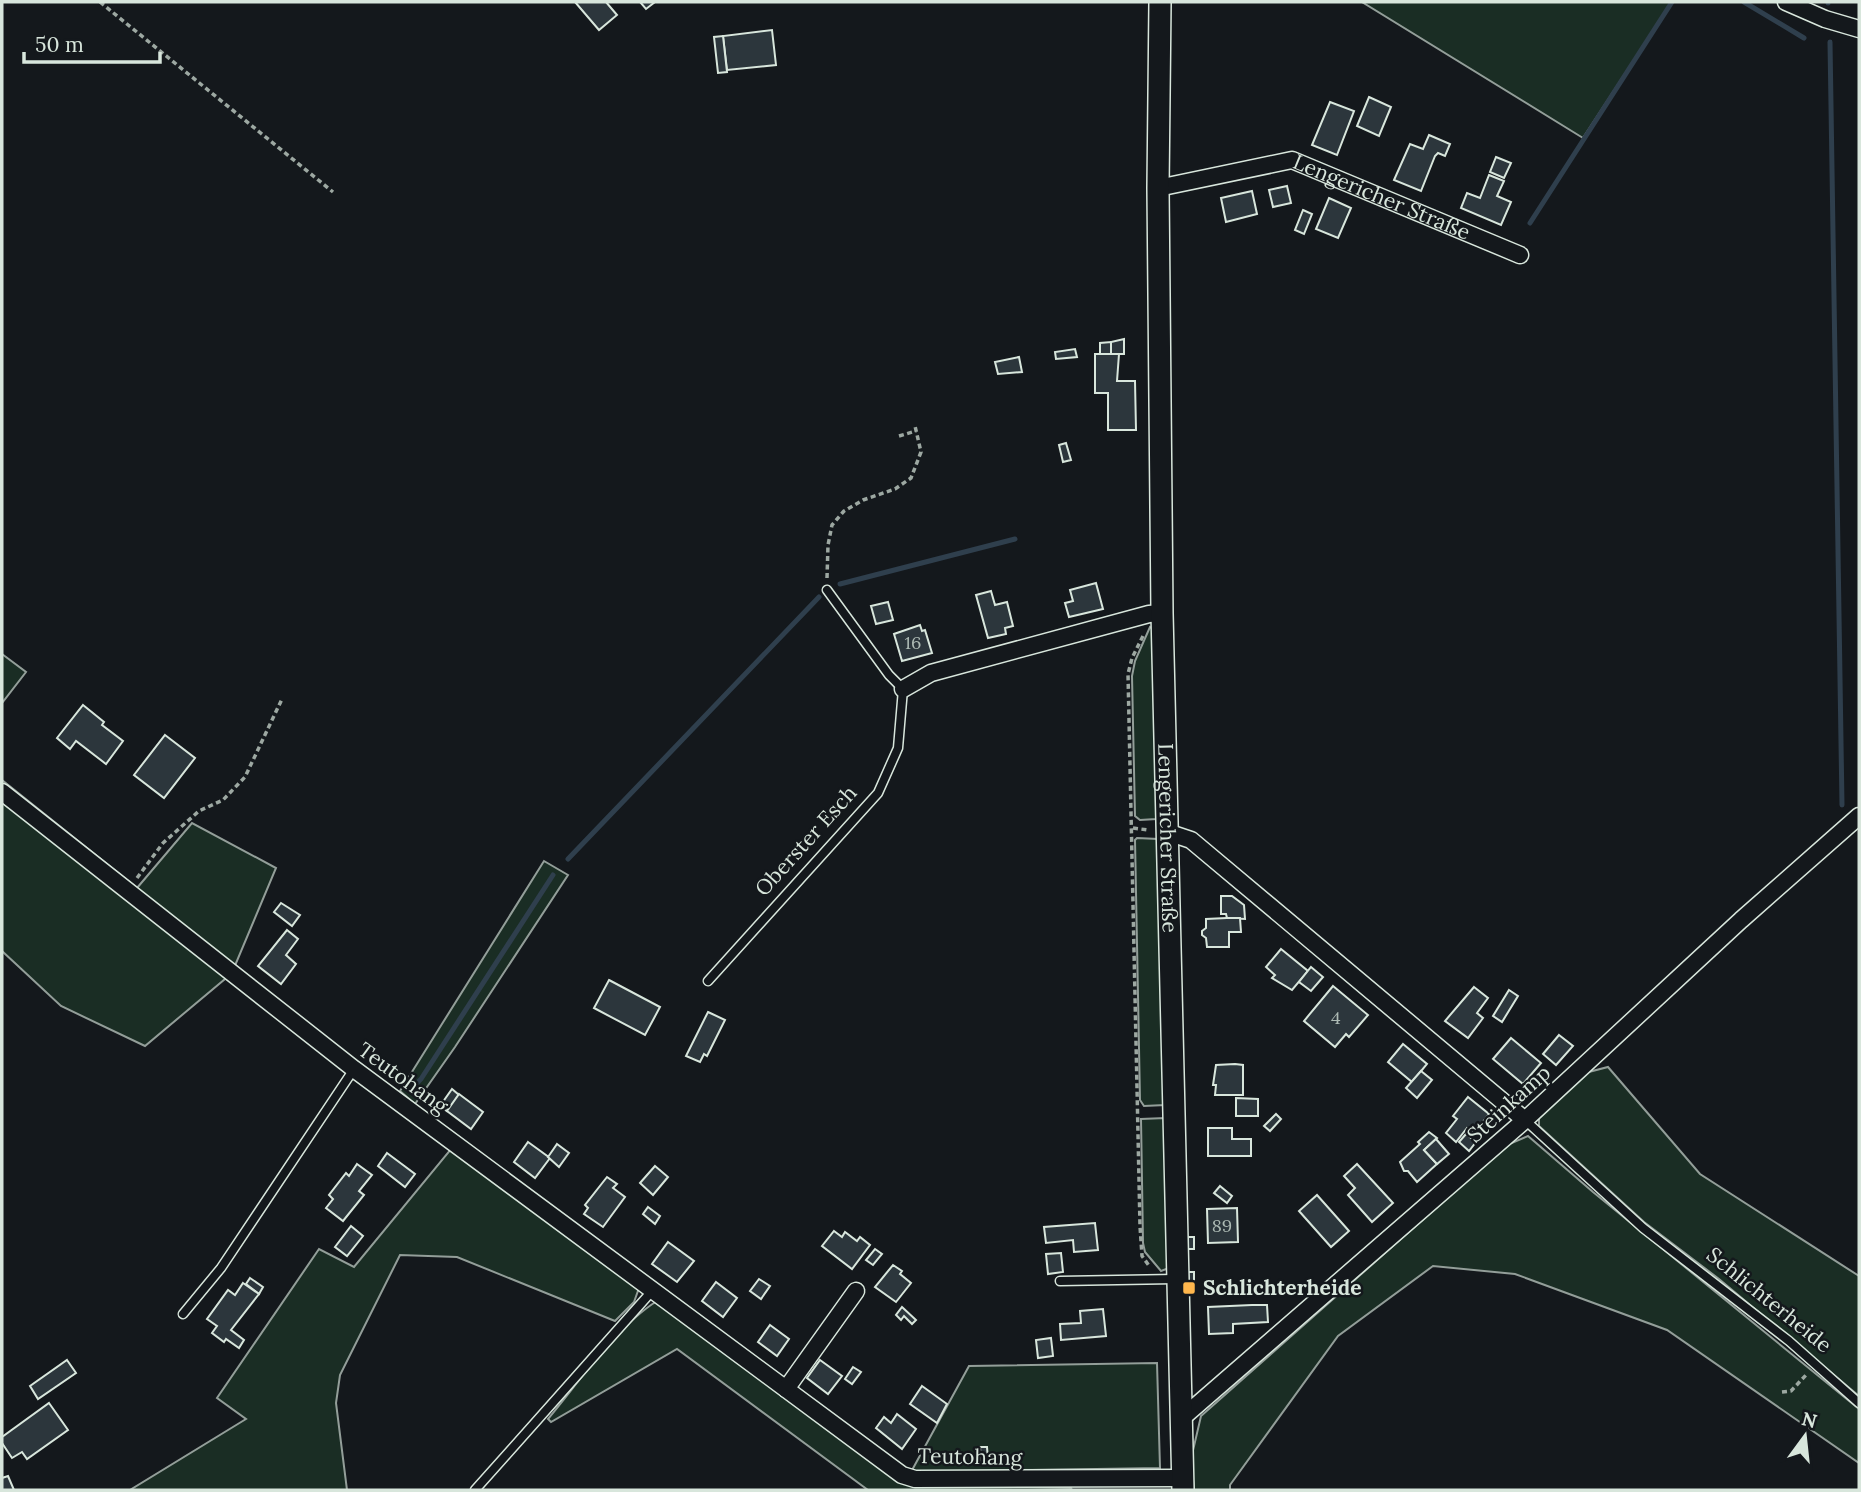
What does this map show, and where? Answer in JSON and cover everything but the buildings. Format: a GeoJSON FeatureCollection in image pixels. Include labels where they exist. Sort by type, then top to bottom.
{"type":"FeatureCollection","features":[{"type":"Feature","properties":{"kind":"street","name":"Lengericher Straße"},"geometry":{"type":"LineString","coordinates":[[1160,2],[1158,188],[1162,613],[1183,1484]]}},
{"type":"Feature","properties":{"kind":"street"},"geometry":{"type":"LineString","coordinates":[[1786,2],[1825,19],[1859,29]]}},
{"type":"Feature","properties":{"kind":"street","name":"Lengericher Straße"},"geometry":{"type":"LineString","coordinates":[[1158,188],[1292,160],[1520,255]]}},
{"type":"Feature","properties":{"kind":"street"},"geometry":{"type":"LineString","coordinates":[[903,689],[931,674],[1149,614],[1162,613]]}},
{"type":"Feature","properties":{"kind":"street","name":"Teutohang"},"geometry":{"type":"LineString","coordinates":[[2,792],[354,1069],[909,1478],[1183,1484]]}},
{"type":"Feature","properties":{"kind":"street","name":"Steinkamp"},"geometry":{"type":"LineString","coordinates":[[1182,1418],[1525,1120],[1741,920],[1859,816]]}},
{"type":"Feature","properties":{"kind":"street","name":"Schlichterheide"},"geometry":{"type":"LineString","coordinates":[[1167,832],[1191,840],[1525,1120]]}},
{"type":"Feature","properties":{"kind":"street"},"geometry":{"type":"LineString","coordinates":[[786,1389],[856,1291]]}},
{"type":"Feature","properties":{"kind":"lane"},"geometry":{"type":"LineString","coordinates":[[827,590],[889,676],[903,689]]}},
{"type":"Feature","properties":{"kind":"lane","name":"Oberster Esch"},"geometry":{"type":"LineString","coordinates":[[708,981],[878,793],[898,748],[903,689]]}},
{"type":"Feature","properties":{"kind":"lane"},"geometry":{"type":"LineString","coordinates":[[183,1314],[221,1268],[354,1069]]}},
{"type":"Feature","properties":{"kind":"lane","name":"Schlichterheide"},"geometry":{"type":"LineString","coordinates":[[1525,1120],[1643,1228],[1790,1341],[1859,1403]]}},
{"type":"Feature","properties":{"kind":"lane"},"geometry":{"type":"LineString","coordinates":[[1060,1281],[1178,1279]]}},
{"type":"Feature","properties":{"kind":"lane"},"geometry":{"type":"LineString","coordinates":[[475,1490],[653,1290]]}},
{"type":"Feature","properties":{"kind":"path"},"geometry":{"type":"LineString","coordinates":[[100,2],[333,192]]}},
{"type":"Feature","properties":{"kind":"path"},"geometry":{"type":"LineString","coordinates":[[827,590],[828,545],[832,525],[844,511],[863,500],[895,489],[911,478],[921,452],[916,428],[899,436]]}},
{"type":"Feature","properties":{"kind":"path"},"geometry":{"type":"LineString","coordinates":[[127,890],[163,844],[199,811],[223,800],[245,777],[282,699]]}},
{"type":"Feature","properties":{"kind":"path"},"geometry":{"type":"LineString","coordinates":[[1782,1392],[1791,1391],[1819,1367]]}},
{"type":"Feature","properties":{"kind":"green space"},"geometry":{"type":"Polygon","coordinates":[[[1362,2],[1672,2],[1583,138],[1362,2]]]}},
{"type":"Feature","properties":{"kind":"green space"},"geometry":{"type":"Polygon","coordinates":[[[1150,627],[1155,630],[1156,819],[1140,820],[1135,816],[1132,676],[1135,661],[1150,627]]]}},
{"type":"Feature","properties":{"kind":"green space"},"geometry":{"type":"Polygon","coordinates":[[[2,654],[26,672],[2,703],[2,654]]]}},
{"type":"Feature","properties":{"kind":"green space"},"geometry":{"type":"Polygon","coordinates":[[[2,780],[137,888],[192,823],[276,868],[234,968],[225,979],[145,1046],[61,1006],[2,951],[2,780]]]}},
{"type":"Feature","properties":{"kind":"green space"},"geometry":{"type":"Polygon","coordinates":[[[1137,838],[1158,839],[1165,1105],[1144,1106],[1140,1100],[1137,838]]]}},
{"type":"Feature","properties":{"kind":"green space"},"geometry":{"type":"Polygon","coordinates":[[[544,861],[568,875],[415,1104],[400,1091],[544,861]]]}},
{"type":"Feature","properties":{"kind":"green space"},"geometry":{"type":"Polygon","coordinates":[[[1608,1067],[1700,1174],[1859,1276],[1859,1396],[1719,1279],[1644,1222],[1539,1126],[1539,1115],[1585,1073],[1608,1067]]]}},
{"type":"Feature","properties":{"kind":"green space"},"geometry":{"type":"Polygon","coordinates":[[[1165,1118],[1169,1268],[1161,1271],[1145,1252],[1143,1243],[1141,1119],[1165,1118]]]}},
{"type":"Feature","properties":{"kind":"green space"},"geometry":{"type":"Polygon","coordinates":[[[1528,1136],[1859,1409],[1859,1463],[1667,1330],[1515,1274],[1433,1266],[1338,1336],[1230,1485],[1230,1490],[1194,1490],[1191,1459],[1201,1416],[1507,1145],[1528,1136]]]}},
{"type":"Feature","properties":{"kind":"green space"},"geometry":{"type":"Polygon","coordinates":[[[451,1149],[639,1288],[634,1302],[615,1321],[457,1257],[400,1255],[340,1375],[336,1403],[347,1490],[130,1490],[246,1419],[217,1398],[319,1249],[354,1267],[451,1149]]]}},
{"type":"Feature","properties":{"kind":"green space"},"geometry":{"type":"Polygon","coordinates":[[[657,1301],[906,1484],[1072,1490],[868,1490],[677,1349],[551,1422],[548,1419],[599,1356],[627,1325],[657,1301]]]}},
{"type":"Feature","properties":{"kind":"green space"},"geometry":{"type":"Polygon","coordinates":[[[1157,1363],[1160,1468],[911,1472],[969,1366],[1157,1363]]]}},
{"type":"Feature","properties":{"kind":"waterway"},"geometry":{"type":"LineString","coordinates":[[1530,223],[1672,2]]}},
{"type":"Feature","properties":{"kind":"waterway"},"geometry":{"type":"LineString","coordinates":[[1744,2],[1804,38]]}},
{"type":"Feature","properties":{"kind":"waterway"},"geometry":{"type":"LineString","coordinates":[[1830,42],[1842,805]]}},
{"type":"Feature","properties":{"kind":"waterway"},"geometry":{"type":"LineString","coordinates":[[840,584],[1015,539]]}},
{"type":"Feature","properties":{"kind":"waterway"},"geometry":{"type":"LineString","coordinates":[[568,859],[819,597]]}},
{"type":"Feature","properties":{"kind":"waterway"},"geometry":{"type":"LineString","coordinates":[[415,1085],[553,875]]}},
{"type":"Feature","properties":{"kind":"place","name":"Schlichterheide"},"geometry":{"type":"Point","coordinates":[1189,1288]}}]}
